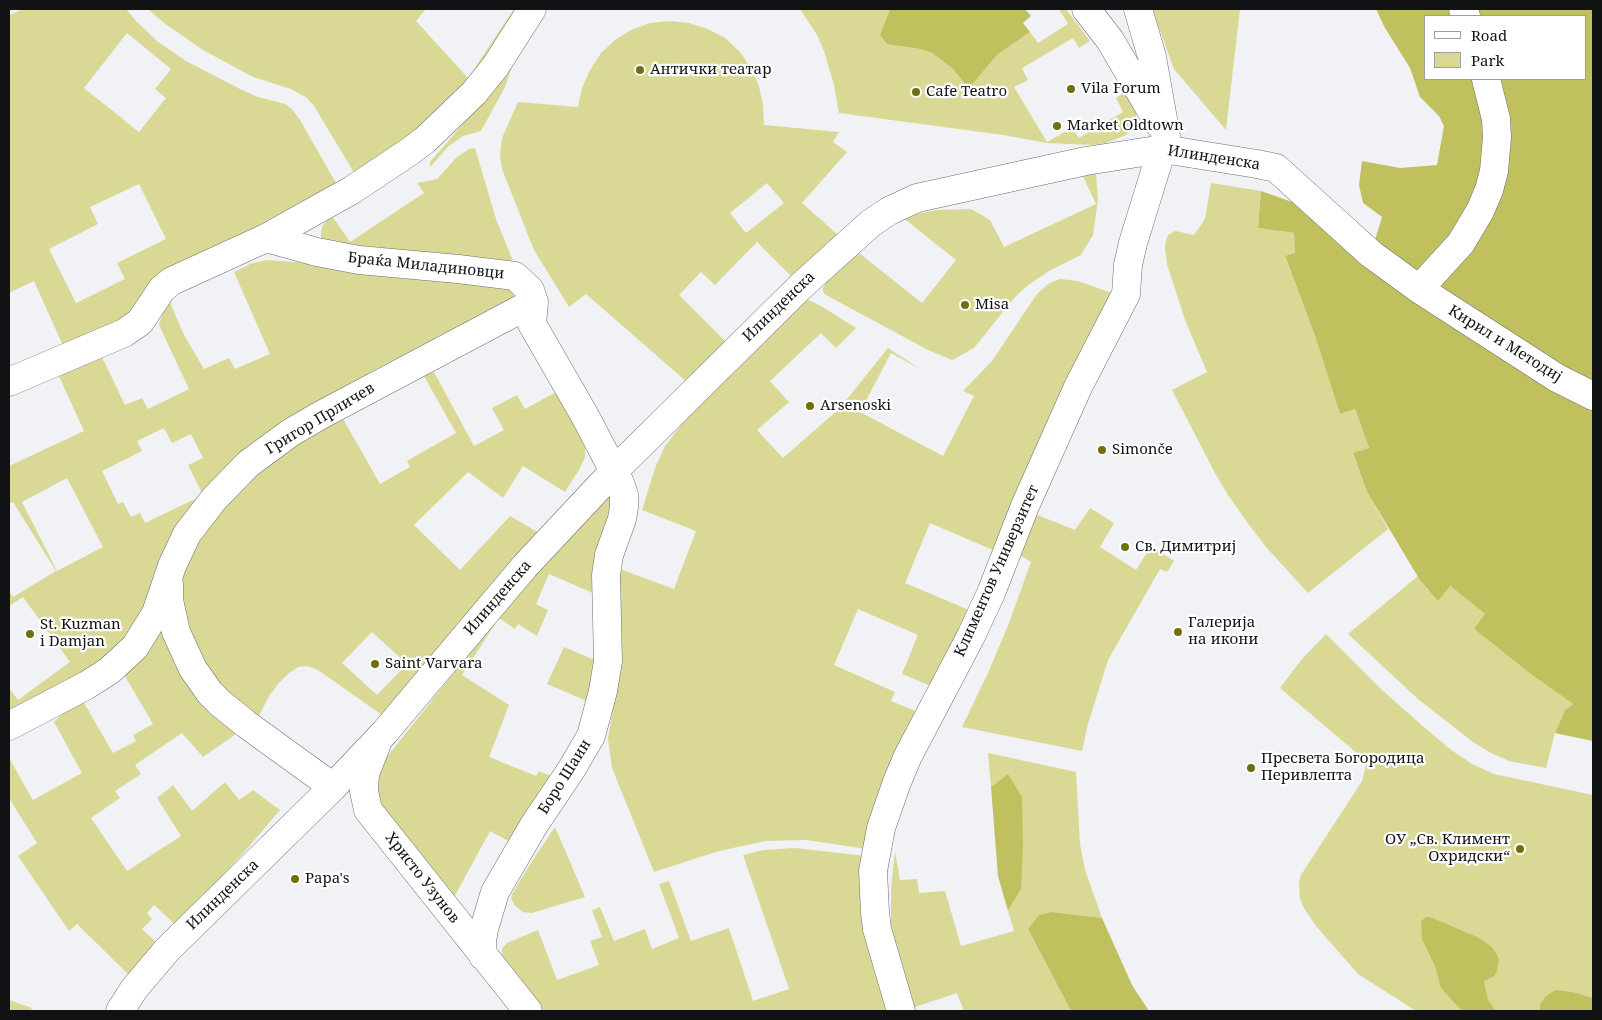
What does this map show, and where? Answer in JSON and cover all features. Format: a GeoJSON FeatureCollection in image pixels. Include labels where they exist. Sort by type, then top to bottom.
{"type":"FeatureCollection","features":[{"type":"Feature","properties":{"kind":"street"},"geometry":{"type":"LineString","coordinates":[[9,382],[124,333],[140,322],[162,289],[172,281],[266,238],[352,190],[425,140],[484,81],[532,9]]}},
{"type":"Feature","properties":{"kind":"street"},"geometry":{"type":"LineString","coordinates":[[1086,9],[1110,40],[1164,142]]}},
{"type":"Feature","properties":{"kind":"street"},"geometry":{"type":"LineString","coordinates":[[1138,9],[1152,57],[1164,142]]}},
{"type":"Feature","properties":{"kind":"street"},"geometry":{"type":"LineString","coordinates":[[1419,289],[1461,243],[1480,211],[1489,190],[1494,171],[1498,137],[1496,118],[1486,80]]}},
{"type":"Feature","properties":{"kind":"street","name":"Илинденска"},"geometry":{"type":"LineString","coordinates":[[120,1011],[134,989],[167,950],[333,787],[385,732],[524,566],[614,471],[800,286],[846,244],[889,211],[916,198],[1164,142],[1276,168],[1371,254],[1419,289]]}},
{"type":"Feature","properties":{"kind":"street","name":"Климентов Универзитет"},"geometry":{"type":"LineString","coordinates":[[901,1011],[878,928],[873,901],[875,854],[887,806],[908,756],[957,662],[990,593],[1025,506],[1078,387],[1126,294],[1128,265],[1133,243],[1164,142]]}},
{"type":"Feature","properties":{"kind":"street","name":"Браќа Миладиновци"},"geometry":{"type":"LineString","coordinates":[[266,238],[317,252],[359,260],[515,276],[530,290],[534,302]]}},
{"type":"Feature","properties":{"kind":"street","name":"Кирил и Методиј"},"geometry":{"type":"LineString","coordinates":[[1419,289],[1557,378],[1593,396]]}},
{"type":"Feature","properties":{"kind":"street"},"geometry":{"type":"LineString","coordinates":[[534,302],[532,320],[534,328],[585,416],[614,471]]}},
{"type":"Feature","properties":{"kind":"street","name":"Григор Прличев"},"geometry":{"type":"LineString","coordinates":[[9,726],[87,685],[123,660],[135,647],[151,623],[162,599],[172,566],[187,534],[231,480],[265,451],[319,416],[534,302]]}},
{"type":"Feature","properties":{"kind":"street","name":"Боро Шаин"},"geometry":{"type":"LineString","coordinates":[[483,956],[482,941],[484,929],[495,892],[534,825],[591,736],[603,692],[608,661],[606,575],[609,555],[624,508],[624,495],[614,471]]}},
{"type":"Feature","properties":{"kind":"street"},"geometry":{"type":"LineString","coordinates":[[172,566],[168,588],[172,616],[184,651],[201,682],[226,709],[333,787]]}},
{"type":"Feature","properties":{"kind":"street","name":"Христо Узунов"},"geometry":{"type":"LineString","coordinates":[[385,732],[372,755],[365,774],[364,791],[368,810],[528,1011]]}},
{"type":"Feature","properties":{"kind":"green space"},"geometry":{"type":"Polygon","coordinates":[[[24,9],[126,9],[157,41],[186,61],[242,90],[258,97],[285,104],[292,109],[336,183],[235,238],[135,313],[64,348],[34,281],[9,293],[9,15],[24,9]],[[127,33],[84,88],[139,132],[166,98],[155,89],[171,69],[127,33]],[[139,184],[90,207],[98,224],[49,249],[76,303],[125,279],[117,263],[166,239],[139,184]]]}},
{"type":"Feature","properties":{"kind":"green space"},"geometry":{"type":"Polygon","coordinates":[[[148,9],[426,9],[416,21],[468,78],[514,9],[522,9],[472,82],[358,179],[314,106],[307,98],[291,89],[253,77],[203,50],[164,23],[148,9]]]}},
{"type":"Feature","properties":{"kind":"green space"},"geometry":{"type":"Polygon","coordinates":[[[800,9],[890,9],[880,35],[900,46],[932,53],[952,68],[969,87],[997,55],[1030,32],[1038,43],[1068,24],[1059,9],[1066,9],[1090,41],[1079,48],[1073,38],[1022,68],[1028,80],[1014,87],[1047,142],[1072,128],[1079,138],[1123,112],[1116,98],[1127,91],[1136,110],[1136,123],[1132,130],[1124,136],[1106,143],[1093,145],[1047,143],[1003,135],[839,113],[834,85],[824,51],[817,35],[800,9]]]}},
{"type":"Feature","properties":{"kind":"green space"},"geometry":{"type":"Polygon","coordinates":[[[1152,9],[1240,9],[1226,130],[1174,69],[1152,9]]]}},
{"type":"Feature","properties":{"kind":"green space"},"geometry":{"type":"Polygon","coordinates":[[[669,21],[689,23],[708,29],[725,38],[740,52],[751,68],[759,86],[763,105],[764,125],[839,132],[833,142],[847,152],[802,203],[837,234],[791,276],[757,242],[715,285],[701,272],[679,295],[726,342],[687,382],[586,294],[569,307],[534,250],[502,169],[500,155],[502,138],[518,102],[578,107],[582,88],[590,70],[601,53],[615,40],[631,30],[650,23],[669,21]],[[767,183],[730,213],[746,233],[784,203],[767,183]]]}},
{"type":"Feature","properties":{"kind":"green space"},"geometry":{"type":"Polygon","coordinates":[[[516,54],[505,87],[481,131],[463,136],[449,146],[430,167],[430,162],[490,93],[516,54]]]}},
{"type":"Feature","properties":{"kind":"green space"},"geometry":{"type":"Polygon","coordinates":[[[475,148],[496,219],[513,261],[357,249],[324,241],[321,238],[323,225],[332,216],[350,242],[424,193],[417,183],[437,179],[457,157],[469,149],[475,148]]]}},
{"type":"Feature","properties":{"kind":"green space"},"geometry":{"type":"Polygon","coordinates":[[[1096,173],[1098,199],[1093,235],[1081,255],[1049,271],[1027,286],[1015,297],[974,348],[952,360],[928,350],[823,292],[826,282],[859,253],[922,303],[956,260],[902,217],[936,210],[971,209],[990,220],[1004,247],[1096,204],[1083,176],[1096,173]]]}},
{"type":"Feature","properties":{"kind":"green space"},"geometry":{"type":"Polygon","coordinates":[[[1211,183],[1261,191],[1258,228],[1294,233],[1295,253],[1285,257],[1315,336],[1340,414],[1355,409],[1369,448],[1353,454],[1367,492],[1388,529],[1308,593],[1266,547],[1228,495],[1172,390],[1207,372],[1185,320],[1167,264],[1166,240],[1168,235],[1175,231],[1194,235],[1205,219],[1211,183]]]}},
{"type":"Feature","properties":{"kind":"green space"},"geometry":{"type":"Polygon","coordinates":[[[266,260],[313,263],[401,278],[444,278],[504,285],[515,294],[513,298],[334,393],[261,443],[146,610],[123,648],[9,717],[9,688],[18,700],[70,662],[23,597],[9,606],[9,591],[13,597],[56,571],[13,502],[9,504],[9,466],[84,431],[57,372],[100,353],[125,405],[142,398],[148,409],[189,389],[159,325],[169,300],[184,335],[204,369],[229,358],[235,369],[270,354],[234,272],[250,264],[266,260]],[[164,428],[137,441],[142,451],[102,471],[118,504],[123,502],[131,517],[140,513],[145,523],[203,495],[188,465],[203,458],[191,434],[172,443],[164,428]],[[67,478],[22,502],[57,571],[103,547],[67,478]]]}},
{"type":"Feature","properties":{"kind":"green space"},"geometry":{"type":"Polygon","coordinates":[[[1060,279],[1078,281],[1115,294],[995,551],[930,523],[905,583],[969,610],[931,686],[902,674],[918,635],[858,609],[834,665],[895,692],[891,701],[920,713],[867,849],[806,840],[765,841],[719,851],[654,872],[612,768],[608,738],[616,693],[620,569],[674,589],[696,531],[642,510],[655,468],[665,446],[682,424],[768,337],[806,300],[809,300],[856,328],[836,348],[821,333],[770,381],[789,402],[757,430],[783,458],[839,409],[888,348],[922,370],[891,353],[860,412],[943,456],[974,396],[963,391],[992,361],[1037,294],[1048,284],[1060,279]]]}},
{"type":"Feature","properties":{"kind":"green space"},"geometry":{"type":"Polygon","coordinates":[[[434,372],[474,446],[504,430],[492,408],[517,395],[525,409],[558,391],[585,448],[585,457],[580,468],[565,492],[523,466],[503,498],[468,472],[414,525],[460,570],[510,516],[539,533],[416,673],[382,715],[318,670],[307,666],[298,667],[278,684],[269,696],[256,722],[207,674],[177,598],[188,555],[217,512],[267,462],[342,417],[380,484],[410,467],[407,461],[456,433],[424,376],[434,372]],[[372,632],[342,663],[377,695],[407,664],[372,632]]]}},
{"type":"Feature","properties":{"kind":"green space"},"geometry":{"type":"Polygon","coordinates":[[[607,497],[614,498],[595,594],[549,574],[536,604],[548,610],[537,636],[518,624],[515,629],[499,618],[462,675],[509,705],[489,757],[536,776],[539,771],[553,777],[514,844],[490,831],[452,901],[377,805],[379,767],[507,606],[607,497]]]}},
{"type":"Feature","properties":{"kind":"green space"},"geometry":{"type":"Polygon","coordinates":[[[1090,508],[1114,523],[1100,547],[1136,570],[1151,546],[1174,561],[1167,572],[1160,569],[1108,660],[1088,724],[1082,751],[962,727],[1009,623],[1031,562],[1016,553],[1035,514],[1075,530],[1090,508]]]}},
{"type":"Feature","properties":{"kind":"green space"},"geometry":{"type":"Polygon","coordinates":[[[1418,576],[1428,590],[1450,586],[1486,615],[1474,629],[1532,675],[1573,704],[1565,710],[1555,733],[1546,768],[1509,761],[1473,742],[1418,699],[1348,634],[1418,576]]]}},
{"type":"Feature","properties":{"kind":"green space"},"geometry":{"type":"Polygon","coordinates":[[[164,613],[242,730],[203,757],[182,733],[135,765],[141,774],[115,791],[120,798],[91,818],[127,871],[181,836],[157,798],[173,785],[192,811],[225,782],[239,800],[253,790],[280,810],[246,850],[176,925],[154,905],[147,913],[152,919],[142,929],[158,944],[131,977],[77,924],[69,931],[18,856],[37,843],[9,798],[9,758],[33,800],[82,773],[54,722],[80,696],[113,753],[136,741],[133,735],[153,724],[122,671],[164,613]]]}},
{"type":"Feature","properties":{"kind":"green space"},"geometry":{"type":"Polygon","coordinates":[[[1326,634],[1382,690],[1450,749],[1472,764],[1494,774],[1593,795],[1593,1011],[1416,1011],[1358,974],[1316,926],[1300,899],[1299,882],[1301,875],[1362,781],[1366,765],[1358,754],[1280,688],[1302,659],[1326,634]]]}},
{"type":"Feature","properties":{"kind":"green space"},"geometry":{"type":"Polygon","coordinates":[[[564,647],[597,661],[589,702],[547,684],[564,647]]]}},
{"type":"Feature","properties":{"kind":"green space"},"geometry":{"type":"Polygon","coordinates":[[[988,753],[1076,772],[1080,844],[1085,870],[1102,918],[1052,912],[1028,929],[1071,1011],[964,1011],[957,993],[912,1008],[891,926],[891,889],[895,851],[900,880],[917,879],[919,893],[945,891],[961,946],[1014,931],[1008,911],[1021,889],[1008,774],[991,787],[988,753]]]}},
{"type":"Feature","properties":{"kind":"green space"},"geometry":{"type":"Polygon","coordinates":[[[555,827],[585,897],[532,913],[523,912],[515,906],[511,898],[512,894],[555,827]]]}},
{"type":"Feature","properties":{"kind":"green space"},"geometry":{"type":"Polygon","coordinates":[[[795,848],[866,856],[892,1011],[543,1011],[521,986],[502,958],[502,949],[507,943],[538,930],[557,980],[599,965],[590,941],[602,937],[592,910],[600,907],[614,941],[645,929],[652,949],[679,938],[659,884],[669,881],[691,941],[729,928],[753,1001],[789,989],[743,855],[763,850],[795,848]]]}},
{"type":"Feature","properties":{"kind":"green space"},"geometry":{"type":"Polygon","coordinates":[[[9,1000],[32,1008],[30,1011],[9,1011],[9,1000]]]}},
{"type":"Feature","properties":{"kind":"shaded area"},"geometry":{"type":"Polygon","coordinates":[[[890,9],[1025,9],[1031,16],[1023,23],[1030,32],[997,55],[969,88],[952,68],[932,53],[920,49],[887,44],[880,35],[890,9]]]}},
{"type":"Feature","properties":{"kind":"shaded area"},"geometry":{"type":"Polygon","coordinates":[[[1376,9],[1593,9],[1593,741],[1555,733],[1565,710],[1573,704],[1532,675],[1474,629],[1485,614],[1450,586],[1438,601],[1420,580],[1367,492],[1353,453],[1369,448],[1355,409],[1340,414],[1315,336],[1285,256],[1295,253],[1294,233],[1258,228],[1261,191],[1326,214],[1371,253],[1382,217],[1363,203],[1359,185],[1362,161],[1400,168],[1437,165],[1444,126],[1439,116],[1420,97],[1410,68],[1385,28],[1376,9]]]}},
{"type":"Feature","properties":{"kind":"shaded area"},"geometry":{"type":"Polygon","coordinates":[[[1008,774],[1022,797],[1023,848],[1021,889],[1008,911],[998,876],[991,787],[1008,774]]]}},
{"type":"Feature","properties":{"kind":"shaded area"},"geometry":{"type":"Polygon","coordinates":[[[1052,912],[1102,918],[1132,985],[1149,1011],[1071,1011],[1028,929],[1039,915],[1052,912]]]}},
{"type":"Feature","properties":{"kind":"shaded area"},"geometry":{"type":"Polygon","coordinates":[[[1426,917],[1477,937],[1492,947],[1499,959],[1497,971],[1494,976],[1484,981],[1488,1000],[1496,1011],[1462,1011],[1441,988],[1435,966],[1422,939],[1421,921],[1426,917]]]}},
{"type":"Feature","properties":{"kind":"shaded area"},"geometry":{"type":"Polygon","coordinates":[[[1555,990],[1572,992],[1593,998],[1593,1011],[1540,1011],[1540,1005],[1545,997],[1555,990]]]}},
{"type":"Feature","properties":{"kind":"place","name":"Антички театар"},"geometry":{"type":"Point","coordinates":[640,70]}},
{"type":"Feature","properties":{"kind":"place","name":"Vila Forum"},"geometry":{"type":"Point","coordinates":[1071,89]}},
{"type":"Feature","properties":{"kind":"place","name":"Cafe Teatro"},"geometry":{"type":"Point","coordinates":[916,92]}},
{"type":"Feature","properties":{"kind":"place","name":"Market Oldtown"},"geometry":{"type":"Point","coordinates":[1057,126]}},
{"type":"Feature","properties":{"kind":"place","name":"Misa"},"geometry":{"type":"Point","coordinates":[965,305]}},
{"type":"Feature","properties":{"kind":"place","name":"Arsenoski"},"geometry":{"type":"Point","coordinates":[810,406]}},
{"type":"Feature","properties":{"kind":"place","name":"Simonče"},"geometry":{"type":"Point","coordinates":[1102,450]}},
{"type":"Feature","properties":{"kind":"place","name":"Св. Димитриј"},"geometry":{"type":"Point","coordinates":[1125,547]}},
{"type":"Feature","properties":{"kind":"place","name":"Галерија на икони"},"geometry":{"type":"Point","coordinates":[1178,632]}},
{"type":"Feature","properties":{"kind":"place","name":"St. Kuzman i Damjan"},"geometry":{"type":"Point","coordinates":[30,634]}},
{"type":"Feature","properties":{"kind":"place","name":"Saint Varvara"},"geometry":{"type":"Point","coordinates":[375,664]}},
{"type":"Feature","properties":{"kind":"place","name":"Пресвета Богородица Перивлепта"},"geometry":{"type":"Point","coordinates":[1251,768]}},
{"type":"Feature","properties":{"kind":"place","name":"ОУ „Св. Климент Охридски“"},"geometry":{"type":"Point","coordinates":[1520,849]}},
{"type":"Feature","properties":{"kind":"place","name":"Papa's"},"geometry":{"type":"Point","coordinates":[295,879]}}]}
